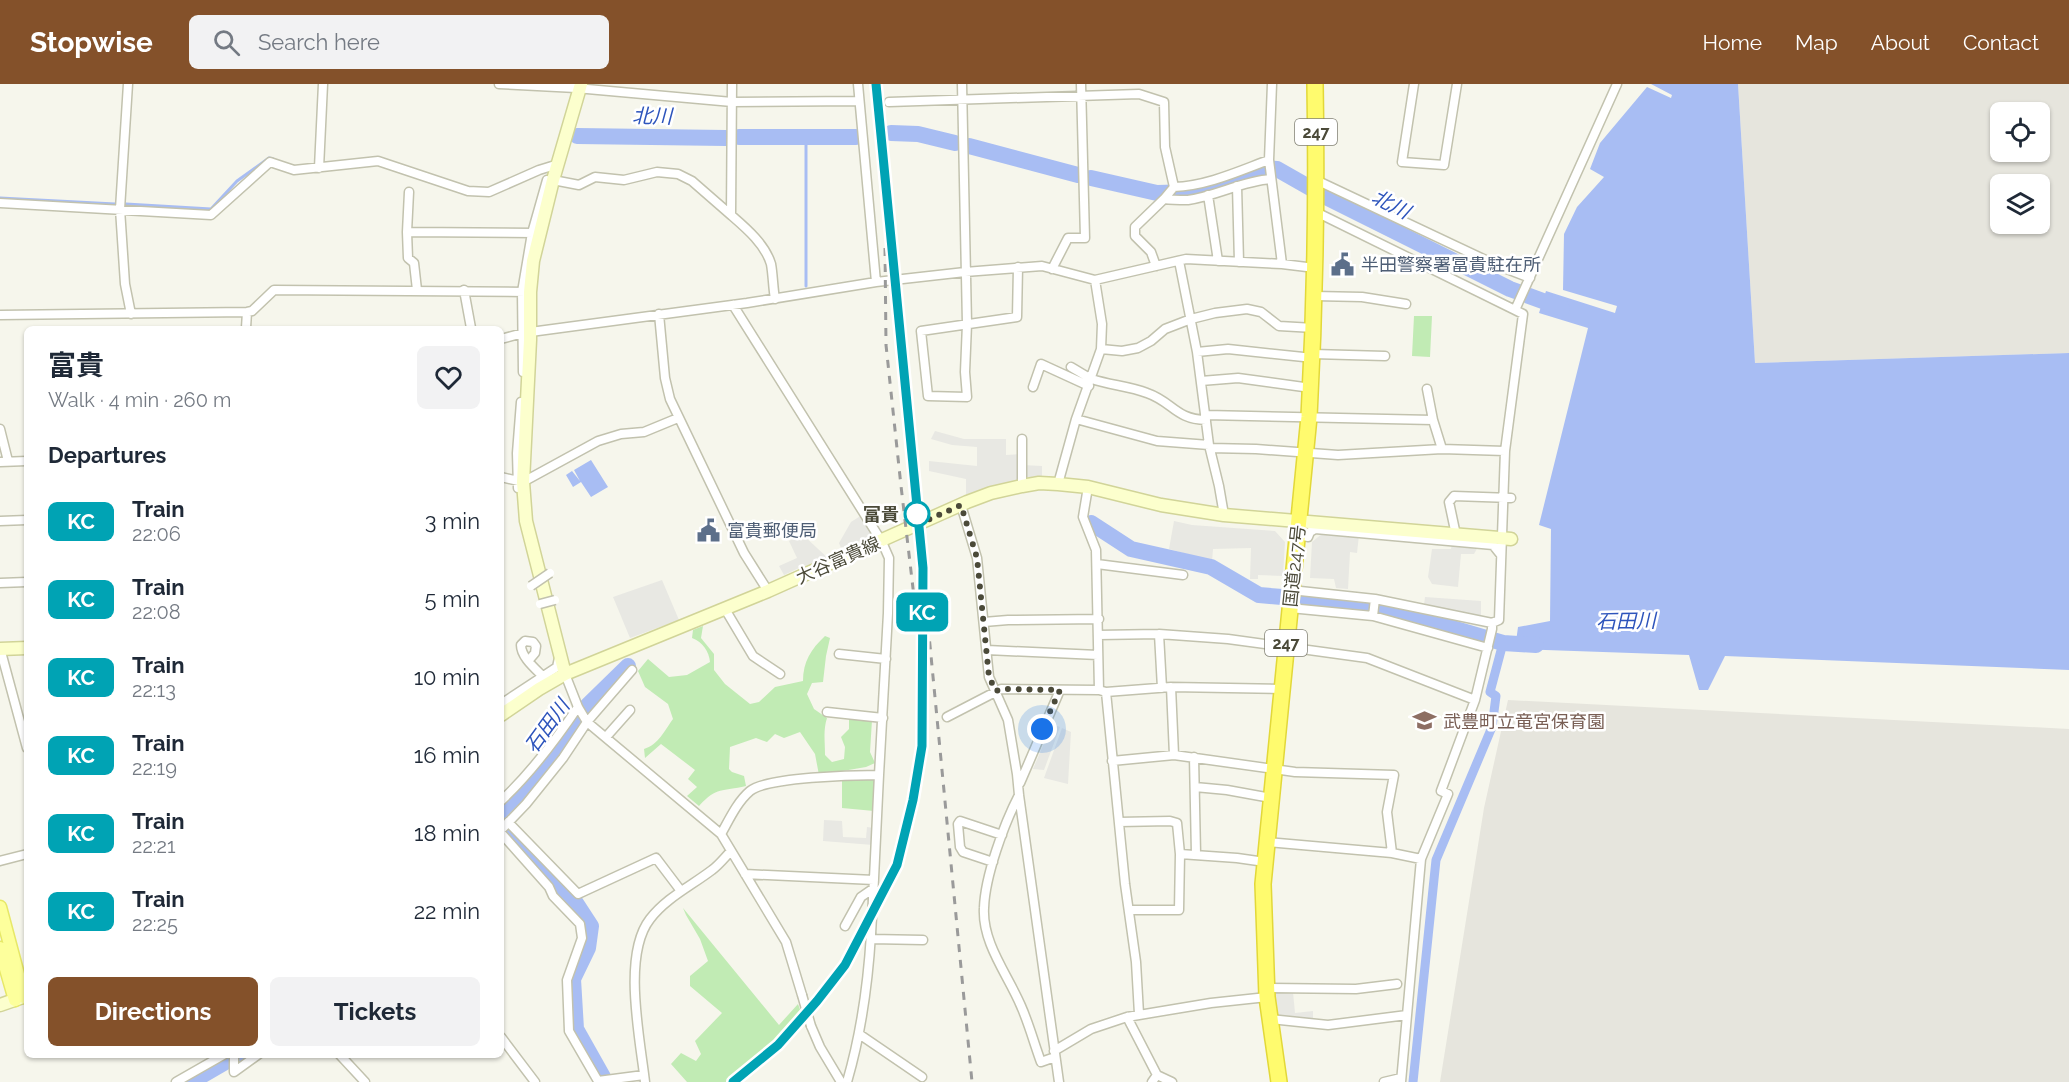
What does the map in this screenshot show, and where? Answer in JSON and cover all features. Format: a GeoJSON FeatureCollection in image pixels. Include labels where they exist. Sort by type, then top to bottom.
{"type":"FeatureCollection","features":[{"type":"Feature","properties":{"kind":"highway","name":"国道247号"},"geometry":{"type":"LineString","coordinates":[[1279,1082],[1265,994],[1263,909],[1265,862],[1290,608],[1295,530],[1306,453],[1311,388],[1316,208],[1315,84]]}},
{"type":"Feature","properties":{"kind":"main road"},"geometry":{"type":"LineString","coordinates":[[553,676],[559,657],[526,520],[520,482],[526,292],[535,233],[553,180],[554,166],[578,86]]}},
{"type":"Feature","properties":{"kind":"main road","name":"大谷富貴線"},"geometry":{"type":"LineString","coordinates":[[504,705],[553,676],[768,591],[961,505],[991,493],[1039,483],[1088,487],[1161,505],[1295,530],[1316,523],[1506,539]]}},
{"type":"Feature","properties":{"kind":"main road"},"geometry":{"type":"LineString","coordinates":[[0,648],[24,648]]}},
{"type":"Feature","properties":{"kind":"main road"},"geometry":{"type":"LineString","coordinates":[[0,907],[22,997]]}},
{"type":"Feature","properties":{"kind":"main road"},"geometry":{"type":"LineString","coordinates":[[0,948],[22,997]]}},
{"type":"Feature","properties":{"kind":"main road"},"geometry":{"type":"LineString","coordinates":[[0,1005],[22,997]]}},
{"type":"Feature","properties":{"kind":"street"},"geometry":{"type":"LineString","coordinates":[[128,84],[120,209],[125,284],[131,314]]}},
{"type":"Feature","properties":{"kind":"street"},"geometry":{"type":"LineString","coordinates":[[319,168],[323,84]]}},
{"type":"Feature","properties":{"kind":"street"},"geometry":{"type":"LineString","coordinates":[[499,84],[578,86],[732,102],[860,101]]}},
{"type":"Feature","properties":{"kind":"street"},"geometry":{"type":"LineString","coordinates":[[731,214],[732,84]]}},
{"type":"Feature","properties":{"kind":"street"},"geometry":{"type":"LineString","coordinates":[[858,84],[876,282]]}},
{"type":"Feature","properties":{"kind":"street"},"geometry":{"type":"LineString","coordinates":[[962,84],[967,324],[965,372],[967,397],[928,396],[921,331],[967,324],[1017,317],[1018,267]]}},
{"type":"Feature","properties":{"kind":"street"},"geometry":{"type":"LineString","coordinates":[[1052,269],[1068,238],[1085,238],[1081,84]]}},
{"type":"Feature","properties":{"kind":"street"},"geometry":{"type":"LineString","coordinates":[[1139,94],[1140,84]]}},
{"type":"Feature","properties":{"kind":"street"},"geometry":{"type":"LineString","coordinates":[[1272,84],[1269,159],[1282,264]]}},
{"type":"Feature","properties":{"kind":"street"},"geometry":{"type":"LineString","coordinates":[[1414,84],[1402,162],[1444,165],[1457,84]]}},
{"type":"Feature","properties":{"kind":"street"},"geometry":{"type":"LineString","coordinates":[[1518,306],[1617,84]]}},
{"type":"Feature","properties":{"kind":"street"},"geometry":{"type":"LineString","coordinates":[[889,102],[1139,94],[1164,102],[1166,147],[1174,187]]}},
{"type":"Feature","properties":{"kind":"street"},"geometry":{"type":"LineString","coordinates":[[1156,266],[1151,252],[1134,236],[1135,227],[1164,200],[1174,187],[1190,186],[1235,173],[1269,159]]}},
{"type":"Feature","properties":{"kind":"street"},"geometry":{"type":"LineString","coordinates":[[0,203],[211,214],[270,162],[294,170],[378,161],[468,191],[489,192],[554,166]]}},
{"type":"Feature","properties":{"kind":"street"},"geometry":{"type":"LineString","coordinates":[[407,232],[535,233],[554,166]]}},
{"type":"Feature","properties":{"kind":"street"},"geometry":{"type":"LineString","coordinates":[[553,180],[579,185],[595,177],[624,180],[657,172],[678,174],[692,181],[747,230],[767,256],[770,263],[774,299]]}},
{"type":"Feature","properties":{"kind":"street"},"geometry":{"type":"LineString","coordinates":[[1164,200],[1187,200],[1253,181],[1271,179]]}},
{"type":"Feature","properties":{"kind":"street"},"geometry":{"type":"LineString","coordinates":[[1316,180],[1528,281]]}},
{"type":"Feature","properties":{"kind":"street"},"geometry":{"type":"LineString","coordinates":[[1237,186],[1239,262]]}},
{"type":"Feature","properties":{"kind":"street"},"geometry":{"type":"LineString","coordinates":[[409,192],[408,258],[414,262],[417,290]]}},
{"type":"Feature","properties":{"kind":"street"},"geometry":{"type":"LineString","coordinates":[[1208,195],[1218,261]]}},
{"type":"Feature","properties":{"kind":"street"},"geometry":{"type":"LineString","coordinates":[[1291,590],[1375,599],[1492,623],[1499,620],[1501,555],[1506,539],[1505,451],[1523,314],[1518,306],[1316,208]]}},
{"type":"Feature","properties":{"kind":"street"},"geometry":{"type":"LineString","coordinates":[[504,338],[526,333],[733,305],[876,282],[1018,267],[1042,266],[1095,280],[1186,259],[1315,268]]}},
{"type":"Feature","properties":{"kind":"street"},"geometry":{"type":"LineString","coordinates":[[1179,261],[1197,352],[1209,447],[1224,515]]}},
{"type":"Feature","properties":{"kind":"street"},"geometry":{"type":"LineString","coordinates":[[1058,484],[1076,419],[1101,349],[1102,324],[1095,280]]}},
{"type":"Feature","properties":{"kind":"street"},"geometry":{"type":"LineString","coordinates":[[0,315],[247,312],[252,311],[274,290],[526,292]]}},
{"type":"Feature","properties":{"kind":"street"},"geometry":{"type":"LineString","coordinates":[[464,290],[471,326]]}},
{"type":"Feature","properties":{"kind":"street"},"geometry":{"type":"LineString","coordinates":[[1314,296],[1362,297],[1406,304]]}},
{"type":"Feature","properties":{"kind":"street"},"geometry":{"type":"LineString","coordinates":[[733,305],[882,542],[889,558],[883,718],[867,989],[859,1034],[846,1082]]}},
{"type":"Feature","properties":{"kind":"street"},"geometry":{"type":"LineString","coordinates":[[1101,349],[1122,351],[1138,348],[1165,329],[1191,319],[1246,309],[1261,312],[1279,326],[1314,328]]}},
{"type":"Feature","properties":{"kind":"street"},"geometry":{"type":"LineString","coordinates":[[246,326],[247,312]]}},
{"type":"Feature","properties":{"kind":"street"},"geometry":{"type":"LineString","coordinates":[[659,314],[670,399],[744,553],[768,591]]}},
{"type":"Feature","properties":{"kind":"street"},"geometry":{"type":"LineString","coordinates":[[1197,352],[1228,349],[1313,356],[1385,356]]}},
{"type":"Feature","properties":{"kind":"street"},"geometry":{"type":"LineString","coordinates":[[1033,387],[1041,364],[1090,382],[1146,392],[1162,399],[1180,415],[1196,419],[1235,414],[1433,420]]}},
{"type":"Feature","properties":{"kind":"street"},"geometry":{"type":"LineString","coordinates":[[1071,367],[1090,382]]}},
{"type":"Feature","properties":{"kind":"street"},"geometry":{"type":"LineString","coordinates":[[1201,381],[1239,378],[1311,388]]}},
{"type":"Feature","properties":{"kind":"street"},"geometry":{"type":"LineString","coordinates":[[1427,389],[1442,449]]}},
{"type":"Feature","properties":{"kind":"street"},"geometry":{"type":"LineString","coordinates":[[504,478],[520,482],[598,441],[621,434],[644,432],[678,418]]}},
{"type":"Feature","properties":{"kind":"street"},"geometry":{"type":"LineString","coordinates":[[1076,419],[1157,441],[1209,447],[1366,455],[1442,449],[1505,451]]}},
{"type":"Feature","properties":{"kind":"street"},"geometry":{"type":"LineString","coordinates":[[0,429],[4,462],[24,461]]}},
{"type":"Feature","properties":{"kind":"street"},"geometry":{"type":"LineString","coordinates":[[1022,439],[1022,486]]}},
{"type":"Feature","properties":{"kind":"street"},"geometry":{"type":"LineString","coordinates":[[1088,487],[1083,517],[1096,550],[1098,655],[1136,962],[1139,1014]]}},
{"type":"Feature","properties":{"kind":"street"},"geometry":{"type":"LineString","coordinates":[[1456,535],[1449,502],[1454,496],[1507,498]]}},
{"type":"Feature","properties":{"kind":"street"},"geometry":{"type":"LineString","coordinates":[[961,505],[977,558],[989,677],[1008,720],[1059,1082]]}},
{"type":"Feature","properties":{"kind":"street"},"geometry":{"type":"LineString","coordinates":[[0,521],[24,520]]}},
{"type":"Feature","properties":{"kind":"street"},"geometry":{"type":"LineString","coordinates":[[1316,523],[1493,545],[1501,555]]}},
{"type":"Feature","properties":{"kind":"street"},"geometry":{"type":"LineString","coordinates":[[1097,564],[1183,575]]}},
{"type":"Feature","properties":{"kind":"street"},"geometry":{"type":"LineString","coordinates":[[531,586],[550,573]]}},
{"type":"Feature","properties":{"kind":"street"},"geometry":{"type":"LineString","coordinates":[[0,583],[24,582]]}},
{"type":"Feature","properties":{"kind":"street"},"geometry":{"type":"LineString","coordinates":[[1373,616],[1375,599]]}},
{"type":"Feature","properties":{"kind":"street"},"geometry":{"type":"LineString","coordinates":[[540,604],[555,600]]}},
{"type":"Feature","properties":{"kind":"street"},"geometry":{"type":"LineString","coordinates":[[1290,608],[1373,616],[1488,648]]}},
{"type":"Feature","properties":{"kind":"street"},"geometry":{"type":"LineString","coordinates":[[725,609],[753,656],[780,674]]}},
{"type":"Feature","properties":{"kind":"street"},"geometry":{"type":"LineString","coordinates":[[984,622],[1099,620]]}},
{"type":"Feature","properties":{"kind":"street"},"geometry":{"type":"LineString","coordinates":[[1384,1082],[1401,1080],[1421,859],[1448,794],[1441,791],[1475,700],[1492,623]]}},
{"type":"Feature","properties":{"kind":"street"},"geometry":{"type":"LineString","coordinates":[[1098,635],[1159,634],[1228,639],[1367,658],[1475,700]]}},
{"type":"Feature","properties":{"kind":"street"},"geometry":{"type":"LineString","coordinates":[[1159,634],[1174,755]]}},
{"type":"Feature","properties":{"kind":"street"},"geometry":{"type":"LineString","coordinates":[[0,648],[23,718]]}},
{"type":"Feature","properties":{"kind":"street"},"geometry":{"type":"LineString","coordinates":[[987,650],[1098,655]]}},
{"type":"Feature","properties":{"kind":"street"},"geometry":{"type":"LineString","coordinates":[[839,654],[886,659]]}},
{"type":"Feature","properties":{"kind":"street"},"geometry":{"type":"LineString","coordinates":[[529,660],[553,676],[587,722],[721,834],[786,942],[811,1026],[820,1047],[841,1082]]}},
{"type":"Feature","properties":{"kind":"street"},"geometry":{"type":"LineString","coordinates":[[504,827],[541,786],[587,722],[632,670]]}},
{"type":"Feature","properties":{"kind":"street"},"geometry":{"type":"LineString","coordinates":[[947,717],[1001,689],[1102,691],[1166,688],[1282,689]]}},
{"type":"Feature","properties":{"kind":"street"},"geometry":{"type":"LineString","coordinates":[[1060,690],[1002,835],[993,862],[983,909],[988,937],[1022,1007],[1041,1062],[1091,1029],[1139,1014],[1265,994],[1356,989],[1397,984]]}},
{"type":"Feature","properties":{"kind":"street"},"geometry":{"type":"LineString","coordinates":[[504,798],[533,768],[578,707]]}},
{"type":"Feature","properties":{"kind":"street"},"geometry":{"type":"LineString","coordinates":[[606,737],[630,710]]}},
{"type":"Feature","properties":{"kind":"street"},"geometry":{"type":"LineString","coordinates":[[827,712],[883,718]]}},
{"type":"Feature","properties":{"kind":"street"},"geometry":{"type":"LineString","coordinates":[[1112,761],[1174,755],[1274,770],[1394,775],[1387,812],[1392,853]]}},
{"type":"Feature","properties":{"kind":"street"},"geometry":{"type":"LineString","coordinates":[[1194,757],[1196,854]]}},
{"type":"Feature","properties":{"kind":"street"},"geometry":{"type":"LineString","coordinates":[[721,834],[743,797],[752,789],[764,784],[855,775],[879,775]]}},
{"type":"Feature","properties":{"kind":"street"},"geometry":{"type":"LineString","coordinates":[[1195,787],[1271,798]]}},
{"type":"Feature","properties":{"kind":"street"},"geometry":{"type":"LineString","coordinates":[[993,862],[963,852],[960,847],[958,824],[960,821],[1002,835]]}},
{"type":"Feature","properties":{"kind":"street"},"geometry":{"type":"LineString","coordinates":[[1119,822],[1170,821],[1177,823],[1180,854],[1179,910],[1129,910]]}},
{"type":"Feature","properties":{"kind":"street"},"geometry":{"type":"LineString","coordinates":[[508,822],[578,894],[656,858],[681,891]]}},
{"type":"Feature","properties":{"kind":"street"},"geometry":{"type":"LineString","coordinates":[[504,834],[549,887],[564,909],[580,924],[582,938],[567,980],[569,1031],[598,1081],[644,1078],[636,1005],[635,956],[640,934],[651,918],[681,891],[712,870],[731,850]]}},
{"type":"Feature","properties":{"kind":"street"},"geometry":{"type":"LineString","coordinates":[[1267,842],[1392,853],[1421,859]]}},
{"type":"Feature","properties":{"kind":"street"},"geometry":{"type":"LineString","coordinates":[[1180,854],[1265,862]]}},
{"type":"Feature","properties":{"kind":"street"},"geometry":{"type":"LineString","coordinates":[[0,861],[24,855]]}},
{"type":"Feature","properties":{"kind":"street"},"geometry":{"type":"LineString","coordinates":[[745,874],[874,884]]}},
{"type":"Feature","properties":{"kind":"street"},"geometry":{"type":"LineString","coordinates":[[845,926],[861,897],[874,884]]}},
{"type":"Feature","properties":{"kind":"street"},"geometry":{"type":"LineString","coordinates":[[871,937],[923,940]]}},
{"type":"Feature","properties":{"kind":"street"},"geometry":{"type":"LineString","coordinates":[[1259,971],[1265,994],[1272,1082]]}},
{"type":"Feature","properties":{"kind":"street"},"geometry":{"type":"LineString","coordinates":[[1270,1019],[1328,1025],[1407,1015]]}},
{"type":"Feature","properties":{"kind":"street"},"geometry":{"type":"LineString","coordinates":[[1127,1017],[1155,1078],[1172,1082]]}},
{"type":"Feature","properties":{"kind":"street"},"geometry":{"type":"LineString","coordinates":[[859,1034],[922,1077]]}},
{"type":"Feature","properties":{"kind":"street"},"geometry":{"type":"LineString","coordinates":[[504,1042],[535,1082]]}},
{"type":"Feature","properties":{"kind":"street"},"geometry":{"type":"LineString","coordinates":[[176,1082],[218,1058]]}},
{"type":"Feature","properties":{"kind":"street"},"geometry":{"type":"LineString","coordinates":[[233,1082],[234,1058]]}},
{"type":"Feature","properties":{"kind":"street"},"geometry":{"type":"LineString","coordinates":[[234,1068],[252,1058]]}},
{"type":"Feature","properties":{"kind":"street"},"geometry":{"type":"LineString","coordinates":[[343,1058],[365,1082]]}},
{"type":"Feature","properties":{"kind":"shaded area"},"geometry":{"type":"Polygon","coordinates":[[[1738,84],[2069,84],[2069,353],[1755,363],[1738,84]]]}},
{"type":"Feature","properties":{"kind":"shaded area"},"geometry":{"type":"Polygon","coordinates":[[[935,431],[964,439],[1006,439],[1006,455],[1020,454],[1022,465],[1042,466],[1042,476],[1022,478],[966,498],[966,479],[929,471],[929,461],[977,466],[977,447],[952,445],[931,439],[935,431]]]}},
{"type":"Feature","properties":{"kind":"shaded area"},"geometry":{"type":"Polygon","coordinates":[[[862,515],[876,535],[841,548],[839,543],[851,522],[862,515]]]}},
{"type":"Feature","properties":{"kind":"shaded area"},"geometry":{"type":"Polygon","coordinates":[[[1174,521],[1192,525],[1275,531],[1285,542],[1283,576],[1258,575],[1258,579],[1250,579],[1251,548],[1213,549],[1212,561],[1169,549],[1174,521]]]}},
{"type":"Feature","properties":{"kind":"shaded area"},"geometry":{"type":"Polygon","coordinates":[[[1323,533],[1359,535],[1357,553],[1350,552],[1348,589],[1336,588],[1334,579],[1310,578],[1312,542],[1323,533]]]}},
{"type":"Feature","properties":{"kind":"shaded area"},"geometry":{"type":"Polygon","coordinates":[[[802,534],[831,561],[802,573],[799,568],[784,575],[779,566],[797,558],[789,541],[802,534]]]}},
{"type":"Feature","properties":{"kind":"shaded area"},"geometry":{"type":"Polygon","coordinates":[[[1452,543],[1479,545],[1474,554],[1461,554],[1458,587],[1432,584],[1428,577],[1432,549],[1451,549],[1452,543]]]}},
{"type":"Feature","properties":{"kind":"shaded area"},"geometry":{"type":"Polygon","coordinates":[[[662,580],[679,620],[630,638],[613,597],[662,580]]]}},
{"type":"Feature","properties":{"kind":"shaded area"},"geometry":{"type":"Polygon","coordinates":[[[1425,597],[1481,601],[1481,617],[1424,605],[1425,597]]]}},
{"type":"Feature","properties":{"kind":"shaded area"},"geometry":{"type":"Polygon","coordinates":[[[1508,700],[2069,729],[2069,1082],[1440,1082],[1484,808],[1508,700]]]}},
{"type":"Feature","properties":{"kind":"shaded area"},"geometry":{"type":"Polygon","coordinates":[[[1052,724],[1060,727],[1044,770],[1033,769],[1052,724]]]}},
{"type":"Feature","properties":{"kind":"shaded area"},"geometry":{"type":"Polygon","coordinates":[[[1062,728],[1071,732],[1068,784],[1044,778],[1062,728]]]}},
{"type":"Feature","properties":{"kind":"shaded area"},"geometry":{"type":"Polygon","coordinates":[[[824,820],[842,821],[843,837],[866,838],[867,827],[874,828],[873,845],[823,841],[824,820]]]}},
{"type":"Feature","properties":{"kind":"shaded area"},"geometry":{"type":"Polygon","coordinates":[[[1273,992],[1293,992],[1295,1013],[1313,1011],[1313,1021],[1276,1017],[1273,992]]]}},
{"type":"Feature","properties":{"kind":"green space"},"geometry":{"type":"Polygon","coordinates":[[[1414,316],[1432,316],[1430,357],[1412,356],[1414,316]]]}},
{"type":"Feature","properties":{"kind":"green space"},"geometry":{"type":"Polygon","coordinates":[[[703,626],[701,638],[714,654],[714,670],[725,684],[750,704],[759,702],[775,687],[803,681],[804,668],[812,651],[825,636],[830,638],[823,682],[812,683],[807,694],[814,709],[827,718],[825,755],[832,762],[844,759],[845,747],[841,737],[849,729],[849,717],[872,720],[870,752],[875,763],[866,767],[819,775],[815,754],[800,732],[784,738],[775,734],[767,742],[756,738],[730,747],[729,769],[744,776],[746,786],[715,792],[699,806],[687,796],[697,787],[688,779],[695,770],[661,744],[645,758],[644,749],[657,741],[673,719],[668,704],[645,687],[638,671],[648,659],[669,677],[687,675],[710,662],[705,648],[692,638],[693,630],[703,626]]]}},
{"type":"Feature","properties":{"kind":"green space"},"geometry":{"type":"Polygon","coordinates":[[[876,778],[874,811],[842,808],[842,779],[876,778]]]}},
{"type":"Feature","properties":{"kind":"green space"},"geometry":{"type":"Polygon","coordinates":[[[683,908],[779,1025],[798,1004],[802,1015],[728,1082],[687,1082],[671,1064],[681,1053],[696,1061],[701,1054],[695,1041],[722,1013],[690,986],[690,976],[708,961],[700,939],[683,908]]]}},
{"type":"Feature","properties":{"kind":"water"},"geometry":{"type":"Polygon","coordinates":[[[1651,84],[1738,84],[1755,363],[2069,353],[2069,670],[1725,656],[1708,690],[1699,690],[1689,655],[1515,649],[1518,627],[1550,621],[1551,529],[1539,525],[1588,328],[1539,313],[1546,291],[1615,313],[1617,306],[1563,290],[1564,234],[1577,207],[1604,177],[1590,169],[1600,143],[1647,87],[1671,98],[1672,95],[1651,84]]]}},
{"type":"Feature","properties":{"kind":"water"},"geometry":{"type":"Polygon","coordinates":[[[591,460],[608,487],[591,497],[581,482],[573,487],[566,475],[572,471],[580,481],[574,470],[591,460]]]}},
{"type":"Feature","properties":{"kind":"waterway","name":"北川"},"geometry":{"type":"LineString","coordinates":[[891,133],[918,134],[955,143]]}},
{"type":"Feature","properties":{"kind":"waterway","name":"北川"},"geometry":{"type":"LineString","coordinates":[[577,136],[726,138]]}},
{"type":"Feature","properties":{"kind":"waterway","name":"北川"},"geometry":{"type":"LineString","coordinates":[[739,137],[856,137]]}},
{"type":"Feature","properties":{"kind":"waterway"},"geometry":{"type":"LineString","coordinates":[[806,137],[806,286]]}},
{"type":"Feature","properties":{"kind":"waterway","name":"北川"},"geometry":{"type":"LineString","coordinates":[[969,146],[1078,175]]}},
{"type":"Feature","properties":{"kind":"waterway"},"geometry":{"type":"LineString","coordinates":[[126,204],[211,209],[237,181],[269,158],[273,159]]}},
{"type":"Feature","properties":{"kind":"waterway","name":"北川"},"geometry":{"type":"LineString","coordinates":[[1091,178],[1157,193],[1193,192],[1265,168],[1277,169],[1328,198],[1510,289],[1562,308]]}},
{"type":"Feature","properties":{"kind":"waterway"},"geometry":{"type":"LineString","coordinates":[[0,198],[115,204]]}},
{"type":"Feature","properties":{"kind":"waterway","name":"石田川"},"geometry":{"type":"LineString","coordinates":[[1091,523],[1131,549],[1211,567],[1259,595],[1282,597]]}},
{"type":"Feature","properties":{"kind":"waterway","name":"石田川"},"geometry":{"type":"LineString","coordinates":[[1303,599],[1370,608]]}},
{"type":"Feature","properties":{"kind":"waterway","name":"石田川"},"geometry":{"type":"LineString","coordinates":[[1377,609],[1418,618],[1503,643],[1536,645]]}},
{"type":"Feature","properties":{"kind":"waterway"},"geometry":{"type":"LineString","coordinates":[[1413,1082],[1436,860],[1492,727],[1496,696],[1490,692],[1503,643]]}},
{"type":"Feature","properties":{"kind":"waterway","name":"石田川"},"geometry":{"type":"LineString","coordinates":[[504,808],[537,775],[588,705],[628,666]]}},
{"type":"Feature","properties":{"kind":"waterway"},"geometry":{"type":"LineString","coordinates":[[506,831],[576,903],[591,926],[588,948],[573,979],[576,1029],[603,1077]]}},
{"type":"Feature","properties":{"kind":"waterway","name":"石田川"},"geometry":{"type":"LineString","coordinates":[[191,1082],[232,1058]]}},
{"type":"Feature","properties":{"kind":"railway"},"geometry":{"type":"LineString","coordinates":[[876,84],[972,1082]]}},
{"type":"Feature","properties":{"kind":"railway"},"geometry":{"type":"LineString","coordinates":[[885,248],[886,345],[920,648]]}},
{"type":"Feature","properties":{"kind":"railway"},"geometry":{"type":"LineString","coordinates":[[733,1082],[778,1045],[845,965],[897,865],[913,800],[922,746],[922,640]]}},
{"type":"Feature","properties":{"kind":"train","name":"KC"},"geometry":{"type":"LineString","coordinates":[[733,1082],[778,1045],[845,965],[897,865],[913,800],[922,746],[923,568],[876,84]]}},
{"type":"Feature","properties":{"kind":"place","name":"半田警察署冨貴駐在所"},"geometry":{"type":"Point","coordinates":[1343,264]}},
{"type":"Feature","properties":{"kind":"place","name":"富貴"},"geometry":{"type":"Point","coordinates":[917,514]}},
{"type":"Feature","properties":{"kind":"place","name":"富貴郵便局"},"geometry":{"type":"Point","coordinates":[709,530]}},
{"type":"Feature","properties":{"kind":"place","name":"武豊町立竜宮保育園"},"geometry":{"type":"Point","coordinates":[1425,721]}},
{"type":"Feature","properties":{"kind":"route"},"geometry":{"type":"LineString","coordinates":[[917,514],[919,524],[961,505],[977,558],[989,677],[996,691],[1001,689],[1060,690],[1042,729]]}}]}
